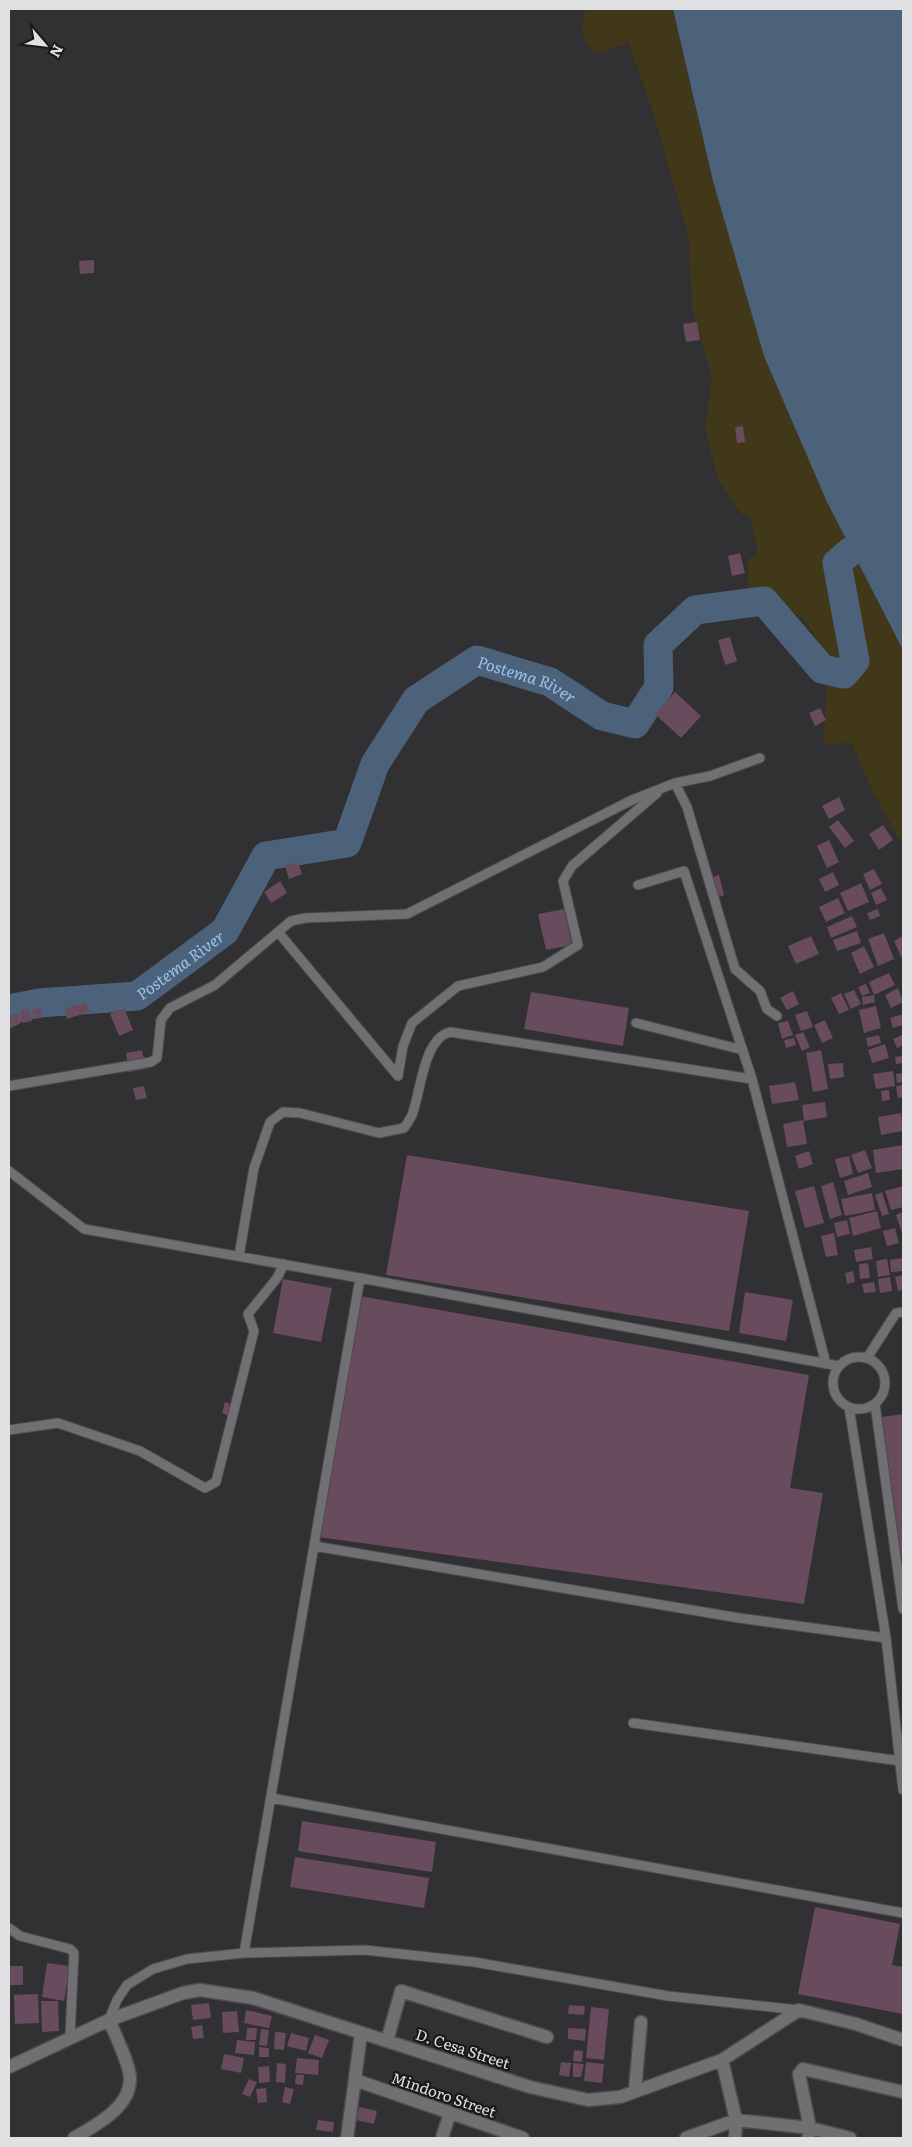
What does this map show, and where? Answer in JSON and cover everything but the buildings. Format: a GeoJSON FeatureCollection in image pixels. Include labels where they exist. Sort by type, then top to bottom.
{"type":"FeatureCollection","features":[{"type":"Feature","properties":{"kind":"street","name":"D. Cesa Street"},"geometry":{"type":"LineString","coordinates":[[9,2068],[70,2036],[183,1993],[200,1990],[253,1998],[530,2087],[588,2100],[620,2097],[722,2060],[798,2010]]}},
{"type":"Feature","properties":{"kind":"street"},"geometry":{"type":"LineString","coordinates":[[387,2041],[401,1991],[547,2037]]}},
{"type":"Feature","properties":{"kind":"street"},"geometry":{"type":"LineString","coordinates":[[798,2010],[856,2024],[903,2040]]}},
{"type":"Feature","properties":{"kind":"street"},"geometry":{"type":"LineString","coordinates":[[74,2138],[113,2111],[126,2099],[129,2091],[130,2077],[110,2020]]}},
{"type":"Feature","properties":{"kind":"street"},"geometry":{"type":"LineString","coordinates":[[635,2090],[641,2022]]}},
{"type":"Feature","properties":{"kind":"street"},"geometry":{"type":"LineString","coordinates":[[347,2138],[361,2034]]}},
{"type":"Feature","properties":{"kind":"street"},"geometry":{"type":"LineString","coordinates":[[722,2060],[736,2120],[735,2138]]}},
{"type":"Feature","properties":{"kind":"street"},"geometry":{"type":"LineString","coordinates":[[809,2133],[799,2074],[803,2069],[903,2092]]}},
{"type":"Feature","properties":{"kind":"street","name":"Mindoro Street"},"geometry":{"type":"LineString","coordinates":[[355,2080],[523,2138]]}},
{"type":"Feature","properties":{"kind":"street"},"geometry":{"type":"LineString","coordinates":[[442,2138],[450,2113]]}},
{"type":"Feature","properties":{"kind":"street"},"geometry":{"type":"LineString","coordinates":[[686,2138],[736,2120],[850,2138]]}},
{"type":"Feature","properties":{"kind":"lane"},"geometry":{"type":"LineString","coordinates":[[9,1086],[151,1062],[157,1058],[160,1020],[170,1008],[215,985],[291,921],[305,918],[406,914],[632,800],[675,783],[710,776],[760,758]]}},
{"type":"Feature","properties":{"kind":"lane"},"geometry":{"type":"LineString","coordinates":[[675,783],[687,807],[736,969],[760,991],[768,1009],[777,1016]]}},
{"type":"Feature","properties":{"kind":"lane"},"geometry":{"type":"LineString","coordinates":[[278,932],[398,1076],[403,1046],[412,1023],[458,986],[543,967],[578,945],[563,881],[572,866],[663,788]]}},
{"type":"Feature","properties":{"kind":"lane"},"geometry":{"type":"LineString","coordinates":[[638,885],[684,872],[752,1079],[826,1364]]}},
{"type":"Feature","properties":{"kind":"lane"},"geometry":{"type":"LineString","coordinates":[[636,1023],[743,1050]]}},
{"type":"Feature","properties":{"kind":"lane"},"geometry":{"type":"LineString","coordinates":[[239,1256],[254,1168],[270,1122],[283,1112],[300,1113],[379,1133],[404,1128],[412,1114],[416,1094],[433,1044],[440,1035],[450,1032],[752,1079]]}},
{"type":"Feature","properties":{"kind":"lane"},"geometry":{"type":"LineString","coordinates":[[9,1171],[84,1229],[839,1366]]}},
{"type":"Feature","properties":{"kind":"lane"},"geometry":{"type":"LineString","coordinates":[[9,1430],[58,1422],[140,1451],[205,1488],[216,1482],[254,1331],[248,1314],[277,1278],[284,1264]]}},
{"type":"Feature","properties":{"kind":"lane"},"geometry":{"type":"LineString","coordinates":[[244,1953],[360,1278]]}},
{"type":"Feature","properties":{"kind":"lane"},"geometry":{"type":"LineString","coordinates":[[867,1358],[896,1313],[903,1312]]}},
{"type":"Feature","properties":{"kind":"lane"},"geometry":{"type":"LineString","coordinates":[[852,1358],[867,1358],[880,1368],[884,1375],[884,1390],[875,1404],[862,1409],[849,1407],[836,1397],[833,1382],[839,1366],[852,1358]]}},
{"type":"Feature","properties":{"kind":"lane"},"geometry":{"type":"LineString","coordinates":[[875,1404],[902,1585],[903,1609]]}},
{"type":"Feature","properties":{"kind":"lane"},"geometry":{"type":"LineString","coordinates":[[849,1407],[886,1638],[903,1790]]}},
{"type":"Feature","properties":{"kind":"lane"},"geometry":{"type":"LineString","coordinates":[[314,1546],[739,1618],[886,1638]]}},
{"type":"Feature","properties":{"kind":"lane"},"geometry":{"type":"LineString","coordinates":[[633,1723],[900,1762]]}},
{"type":"Feature","properties":{"kind":"lane"},"geometry":{"type":"LineString","coordinates":[[271,1798],[903,1914]]}},
{"type":"Feature","properties":{"kind":"lane"},"geometry":{"type":"LineString","coordinates":[[9,1928],[20,1936],[70,1949],[74,1953],[70,2036]]}},
{"type":"Feature","properties":{"kind":"lane"},"geometry":{"type":"LineString","coordinates":[[110,2020],[117,2000],[127,1985],[153,1969],[187,1959],[244,1953],[365,1950],[483,1964],[668,1996],[798,2010]]}},
{"type":"Feature","properties":{"kind":"sand"},"geometry":{"type":"Polygon","coordinates":[[[585,9],[673,9],[713,181],[827,502],[903,650],[903,846],[874,794],[851,743],[824,744],[828,658],[804,619],[772,600],[748,592],[748,559],[758,554],[750,516],[741,514],[717,477],[705,428],[712,378],[692,306],[689,238],[656,122],[629,43],[594,54],[582,34],[585,9]]]}},
{"type":"Feature","properties":{"kind":"water"},"geometry":{"type":"Polygon","coordinates":[[[673,9],[903,9],[903,650],[827,502],[764,356],[713,181],[673,9]]]}},
{"type":"Feature","properties":{"kind":"waterway","name":"Postema River"},"geometry":{"type":"LineString","coordinates":[[9,1009],[39,1003],[137,996],[225,931],[266,856],[347,843],[375,764],[416,700],[477,660],[550,682],[602,716],[635,724],[659,687],[658,645],[695,610],[764,601],[822,669],[844,674],[855,661],[837,563],[851,551]]}}]}
